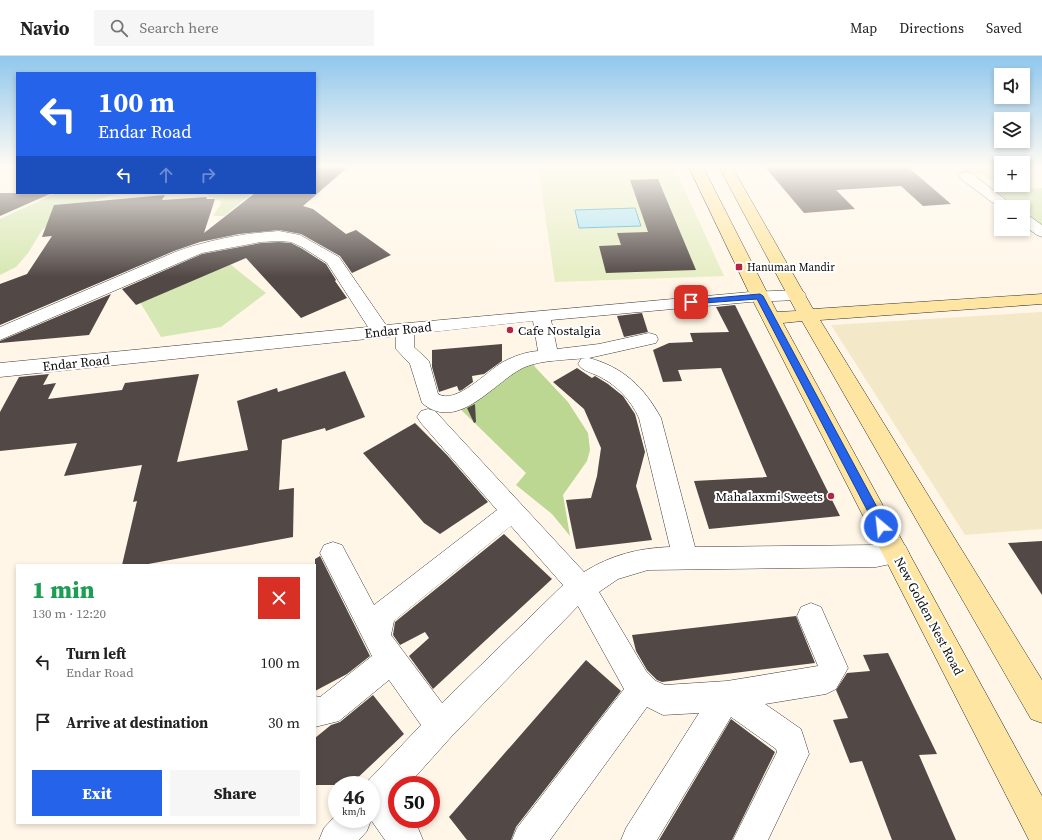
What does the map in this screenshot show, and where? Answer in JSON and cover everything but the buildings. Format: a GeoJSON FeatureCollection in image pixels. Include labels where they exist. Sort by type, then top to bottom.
{"type":"FeatureCollection","features":[{"type":"Feature","properties":{"kind":"main road","name":"New Golden Nest Road"},"geometry":{"type":"LineString","coordinates":[[714,204],[771,318],[1042,830]]}},
{"type":"Feature","properties":{"kind":"main road"},"geometry":{"type":"LineString","coordinates":[[746,204],[808,316],[1042,708]]}},
{"type":"Feature","properties":{"kind":"main road"},"geometry":{"type":"LineString","coordinates":[[771,318],[1042,299]]}},
{"type":"Feature","properties":{"kind":"street"},"geometry":{"type":"LineString","coordinates":[[1030,223],[1042,232]]}},
{"type":"Feature","properties":{"kind":"street"},"geometry":{"type":"LineString","coordinates":[[0,334],[198,249],[261,237],[279,236],[295,238],[308,244],[333,260],[381,332]]}},
{"type":"Feature","properties":{"kind":"street","name":"Endar Road"},"geometry":{"type":"LineString","coordinates":[[0,370],[406,330],[541,315],[760,296],[797,295]]}},
{"type":"Feature","properties":{"kind":"street"},"geometry":{"type":"LineString","coordinates":[[541,315],[549,356]]}},
{"type":"Feature","properties":{"kind":"street"},"geometry":{"type":"LineString","coordinates":[[406,330],[405,350],[419,362],[429,398],[439,404],[461,402],[473,396],[497,374],[517,362],[530,358],[599,350],[649,339]]}},
{"type":"Feature","properties":{"kind":"street"},"geometry":{"type":"LineString","coordinates":[[588,364],[599,368],[618,379],[633,390],[642,401],[650,418],[685,558]]}},
{"type":"Feature","properties":{"kind":"street"},"geometry":{"type":"LineString","coordinates":[[428,417],[582,588],[636,681],[643,688],[663,700],[727,696],[826,679],[834,668],[811,616]]}},
{"type":"Feature","properties":{"kind":"street"},"geometry":{"type":"LineString","coordinates":[[385,649],[378,626],[384,612],[512,511]]}},
{"type":"Feature","properties":{"kind":"street"},"geometry":{"type":"LineString","coordinates":[[333,553],[385,649],[440,726]]}},
{"type":"Feature","properties":{"kind":"street"},"geometry":{"type":"LineString","coordinates":[[380,792],[440,726],[571,594],[611,570],[648,559],[876,556],[896,553]]}},
{"type":"Feature","properties":{"kind":"street"},"geometry":{"type":"LineString","coordinates":[[316,712],[328,710],[385,649]]}},
{"type":"Feature","properties":{"kind":"street"},"geometry":{"type":"LineString","coordinates":[[529,840],[643,688]]}},
{"type":"Feature","properties":{"kind":"street"},"geometry":{"type":"LineString","coordinates":[[638,840],[727,696]]}},
{"type":"Feature","properties":{"kind":"street"},"geometry":{"type":"LineString","coordinates":[[727,696],[790,740],[794,754],[750,840]]}},
{"type":"Feature","properties":{"kind":"street"},"geometry":{"type":"LineString","coordinates":[[380,817],[406,840]]}},
{"type":"Feature","properties":{"kind":"street"},"geometry":{"type":"LineString","coordinates":[[336,840],[347,828]]}},
{"type":"Feature","properties":{"kind":"shaded area"},"geometry":{"type":"Polygon","coordinates":[[[1042,312],[1042,529],[965,535],[831,325],[1042,312]]]}},
{"type":"Feature","properties":{"kind":"green space"},"geometry":{"type":"Polygon","coordinates":[[[34,204],[85,204],[65,210],[42,230],[28,253],[16,267],[0,275],[0,219],[34,204]]]}},
{"type":"Feature","properties":{"kind":"green space"},"geometry":{"type":"Polygon","coordinates":[[[221,204],[239,204],[224,216],[213,216],[221,204]]]}},
{"type":"Feature","properties":{"kind":"green space"},"geometry":{"type":"Polygon","coordinates":[[[543,204],[691,204],[724,276],[555,282],[543,204]]]}},
{"type":"Feature","properties":{"kind":"green space"},"geometry":{"type":"Polygon","coordinates":[[[1030,204],[1042,204],[1042,227],[1030,218],[1030,204]]]}},
{"type":"Feature","properties":{"kind":"green space"},"geometry":{"type":"Polygon","coordinates":[[[230,264],[266,293],[221,327],[161,337],[140,302],[230,264]]]}},
{"type":"Feature","properties":{"kind":"green space"},"geometry":{"type":"Polygon","coordinates":[[[532,361],[535,367],[568,402],[588,433],[590,450],[587,461],[563,495],[570,536],[552,514],[516,485],[526,473],[448,397],[532,361]]]}},
{"type":"Feature","properties":{"kind":"water"},"geometry":{"type":"Polygon","coordinates":[[[635,208],[641,226],[579,228],[575,210],[635,208]]]}},
{"type":"Feature","properties":{"kind":"place","name":"Hanuman Mandir"},"geometry":{"type":"Point","coordinates":[739,267]}},
{"type":"Feature","properties":{"kind":"place","name":"Cafe Nostalgia"},"geometry":{"type":"Point","coordinates":[510,330]}},
{"type":"Feature","properties":{"kind":"place","name":"Mahalaxmi Sweets"},"geometry":{"type":"Point","coordinates":[831,496]}},
{"type":"Feature","properties":{"kind":"route"},"geometry":{"type":"LineString","coordinates":[[691,302],[760,296],[881,526]]}}]}
